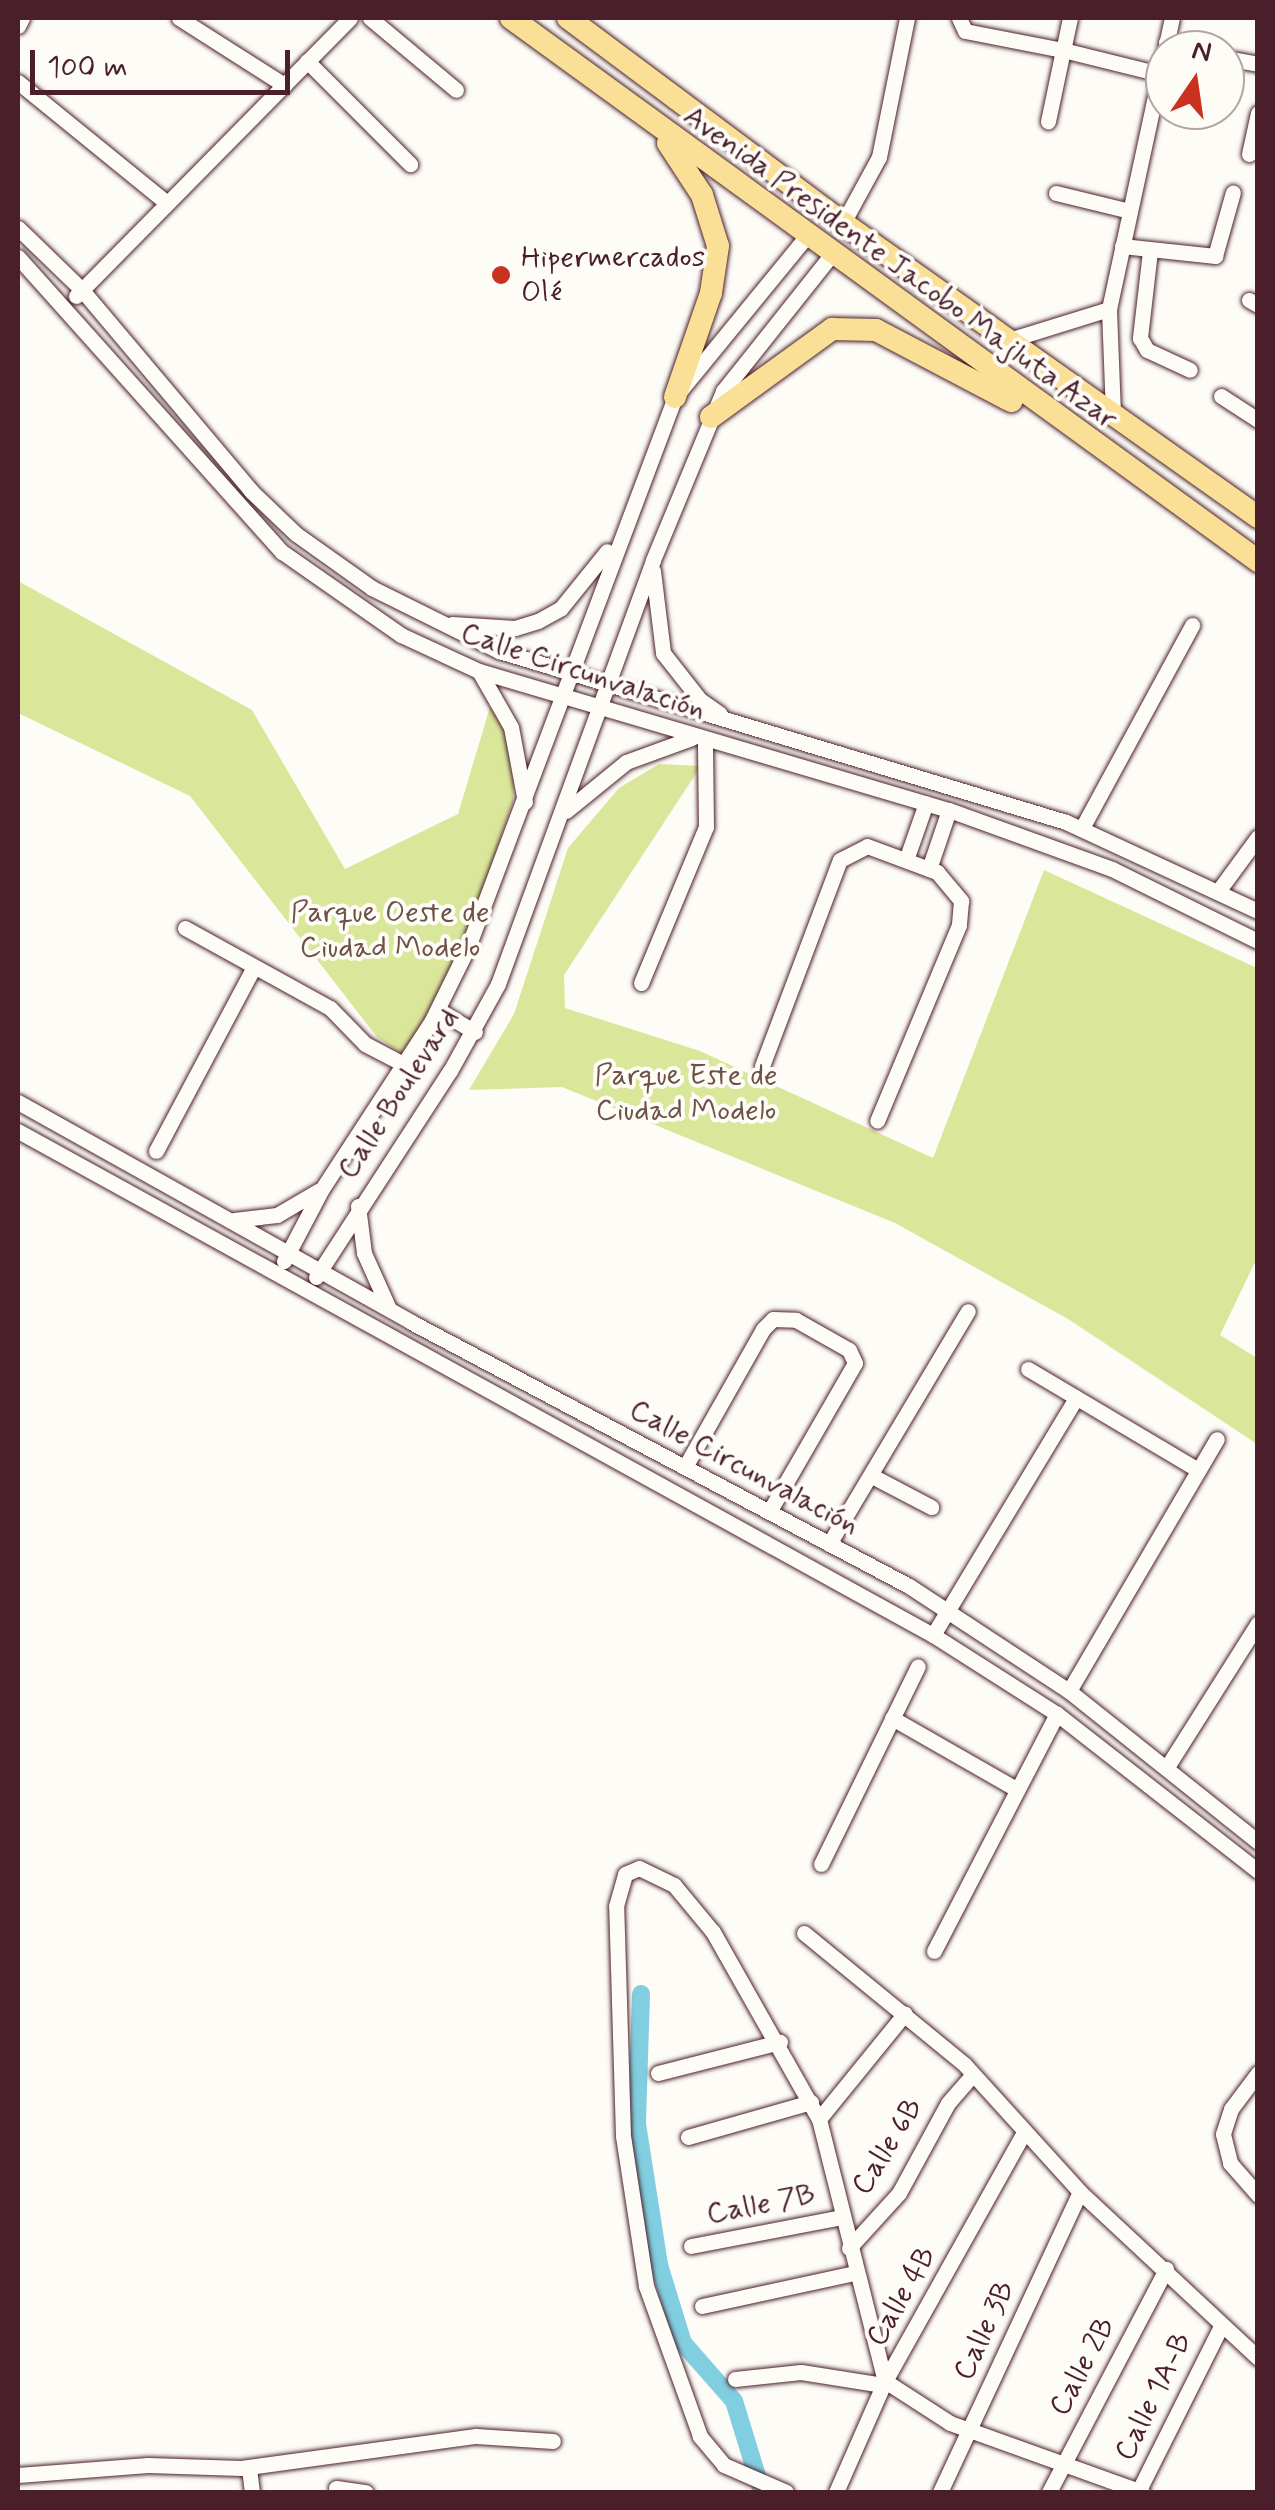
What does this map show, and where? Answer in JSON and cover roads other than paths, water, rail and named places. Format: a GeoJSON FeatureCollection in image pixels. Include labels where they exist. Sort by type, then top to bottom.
{"type":"FeatureCollection","features":[{"type":"Feature","properties":{"kind":"main road","name":"Avenida Presidente Jacobo Majluta Azar"},"geometry":{"type":"LineString","coordinates":[[511,18],[1062,425],[1258,561]]}},
{"type":"Feature","properties":{"kind":"main road","name":"Avenida Presidente Jacobo Majluta Azar"},"geometry":{"type":"LineString","coordinates":[[568,18],[843,223],[1258,517]]}},
{"type":"Feature","properties":{"kind":"main road"},"geometry":{"type":"LineString","coordinates":[[658,128],[702,195],[718,246],[711,292],[675,397]]}},
{"type":"Feature","properties":{"kind":"main road"},"geometry":{"type":"LineString","coordinates":[[711,417],[814,337],[846,328],[876,330],[1062,425]]}},
{"type":"Feature","properties":{"kind":"street"},"geometry":{"type":"LineString","coordinates":[[18,26],[22,18]]}},
{"type":"Feature","properties":{"kind":"street"},"geometry":{"type":"LineString","coordinates":[[180,18],[284,84]]}},
{"type":"Feature","properties":{"kind":"street"},"geometry":{"type":"LineString","coordinates":[[66,306],[350,18]]}},
{"type":"Feature","properties":{"kind":"street"},"geometry":{"type":"LineString","coordinates":[[370,18],[456,90]]}},
{"type":"Feature","properties":{"kind":"street"},"geometry":{"type":"LineString","coordinates":[[843,223],[879,157],[907,18]]}},
{"type":"Feature","properties":{"kind":"street"},"geometry":{"type":"LineString","coordinates":[[960,18],[966,32],[1145,70]]}},
{"type":"Feature","properties":{"kind":"street"},"geometry":{"type":"LineString","coordinates":[[1048,121],[1070,18]]}},
{"type":"Feature","properties":{"kind":"street"},"geometry":{"type":"LineString","coordinates":[[308,61],[410,164]]}},
{"type":"Feature","properties":{"kind":"street"},"geometry":{"type":"LineString","coordinates":[[18,82],[168,203]]}},
{"type":"Feature","properties":{"kind":"street"},"geometry":{"type":"LineString","coordinates":[[1249,154],[1258,112]]}},
{"type":"Feature","properties":{"kind":"street"},"geometry":{"type":"LineString","coordinates":[[1113,414],[1108,308],[1148,130]]}},
{"type":"Feature","properties":{"kind":"street"},"geometry":{"type":"LineString","coordinates":[[1122,246],[1150,251],[1221,252],[1233,192]]}},
{"type":"Feature","properties":{"kind":"street"},"geometry":{"type":"LineString","coordinates":[[1056,193],[1130,211]]}},
{"type":"Feature","properties":{"kind":"street","name":"Calle Circunvalación"},"geometry":{"type":"LineString","coordinates":[[18,228],[82,290],[252,491],[296,534],[346,572],[438,622],[571,674],[901,768],[1082,828],[1258,911]]}},
{"type":"Feature","properties":{"kind":"street","name":"Calle Boulevard"},"geometry":{"type":"LineString","coordinates":[[278,1271],[322,1189],[438,1010],[526,804],[621,531],[675,397],[807,236]]}},
{"type":"Feature","properties":{"kind":"street"},"geometry":{"type":"LineString","coordinates":[[1150,251],[1140,338],[1147,350],[1190,370]]}},
{"type":"Feature","properties":{"kind":"street","name":"Calle Boulevard"},"geometry":{"type":"LineString","coordinates":[[308,1288],[474,1032],[564,814],[653,560],[711,417],[738,365],[832,254]]}},
{"type":"Feature","properties":{"kind":"street","name":"Calle Circunvalación"},"geometry":{"type":"LineString","coordinates":[[18,257],[66,306],[282,552],[401,634],[479,671],[600,710],[949,810],[1112,869],[1258,942]]}},
{"type":"Feature","properties":{"kind":"street"},"geometry":{"type":"LineString","coordinates":[[1009,340],[1108,308]]}},
{"type":"Feature","properties":{"kind":"street"},"geometry":{"type":"LineString","coordinates":[[1221,396],[1258,420]]}},
{"type":"Feature","properties":{"kind":"street"},"geometry":{"type":"LineString","coordinates":[[438,622],[515,628],[538,621],[577,591],[621,531]]}},
{"type":"Feature","properties":{"kind":"street"},"geometry":{"type":"LineString","coordinates":[[653,560],[663,653],[700,700],[727,719]]}},
{"type":"Feature","properties":{"kind":"street"},"geometry":{"type":"LineString","coordinates":[[1082,828],[1192,625]]}},
{"type":"Feature","properties":{"kind":"street"},"geometry":{"type":"LineString","coordinates":[[479,671],[511,727],[526,804]]}},
{"type":"Feature","properties":{"kind":"street"},"geometry":{"type":"LineString","coordinates":[[564,814],[626,762],[698,740],[706,827],[641,983]]}},
{"type":"Feature","properties":{"kind":"street"},"geometry":{"type":"LineString","coordinates":[[894,793],[901,768]]}},
{"type":"Feature","properties":{"kind":"street"},"geometry":{"type":"LineString","coordinates":[[906,860],[926,803]]}},
{"type":"Feature","properties":{"kind":"street"},"geometry":{"type":"LineString","coordinates":[[929,869],[949,810]]}},
{"type":"Feature","properties":{"kind":"street"},"geometry":{"type":"LineString","coordinates":[[1219,890],[1258,836]]}},
{"type":"Feature","properties":{"kind":"street"},"geometry":{"type":"LineString","coordinates":[[762,1066],[840,860],[868,846],[929,869],[960,901],[959,925],[877,1121]]}},
{"type":"Feature","properties":{"kind":"street"},"geometry":{"type":"LineString","coordinates":[[185,928],[330,1008],[365,1044],[405,1065]]}},
{"type":"Feature","properties":{"kind":"street"},"geometry":{"type":"LineString","coordinates":[[156,1150],[254,966]]}},
{"type":"Feature","properties":{"kind":"street"},"geometry":{"type":"LineString","coordinates":[[438,1010],[474,1032]]}},
{"type":"Feature","properties":{"kind":"street","name":"Calle Circunvalación"},"geometry":{"type":"LineString","coordinates":[[18,1102],[389,1310],[948,1611],[1069,1691],[1258,1842]]}},
{"type":"Feature","properties":{"kind":"street","name":"Calle Circunvalación"},"geometry":{"type":"LineString","coordinates":[[18,1131],[933,1635],[1056,1714],[1258,1871]]}},
{"type":"Feature","properties":{"kind":"street"},"geometry":{"type":"LineString","coordinates":[[233,1220],[277,1215],[322,1189]]}},
{"type":"Feature","properties":{"kind":"street"},"geometry":{"type":"LineString","coordinates":[[358,1206],[364,1254],[389,1310]]}},
{"type":"Feature","properties":{"kind":"street"},"geometry":{"type":"LineString","coordinates":[[829,1544],[968,1311]]}},
{"type":"Feature","properties":{"kind":"street"},"geometry":{"type":"LineString","coordinates":[[684,1467],[763,1329],[773,1319],[796,1320],[849,1350],[856,1363],[770,1512]]}},
{"type":"Feature","properties":{"kind":"street"},"geometry":{"type":"LineString","coordinates":[[1028,1370],[1198,1470]]}},
{"type":"Feature","properties":{"kind":"street"},"geometry":{"type":"LineString","coordinates":[[933,1635],[1076,1398]]}},
{"type":"Feature","properties":{"kind":"street"},"geometry":{"type":"LineString","coordinates":[[1069,1691],[1217,1439]]}},
{"type":"Feature","properties":{"kind":"street"},"geometry":{"type":"LineString","coordinates":[[872,1476],[930,1507]]}},
{"type":"Feature","properties":{"kind":"street"},"geometry":{"type":"LineString","coordinates":[[1168,1767],[1258,1623]]}},
{"type":"Feature","properties":{"kind":"street"},"geometry":{"type":"LineString","coordinates":[[820,1864],[918,1666]]}},
{"type":"Feature","properties":{"kind":"street"},"geometry":{"type":"LineString","coordinates":[[934,1950],[1056,1714]]}},
{"type":"Feature","properties":{"kind":"street"},"geometry":{"type":"LineString","coordinates":[[892,1718],[1016,1788]]}},
{"type":"Feature","properties":{"kind":"street"},"geometry":{"type":"LineString","coordinates":[[781,2490],[724,2465],[700,2436],[670,2366],[638,2246],[619,2062],[616,1906],[625,1874],[640,1868],[674,1885],[713,1932],[780,2042],[811,2102],[819,2119],[884,2383]]}},
{"type":"Feature","properties":{"kind":"street"},"geometry":{"type":"LineString","coordinates":[[804,1933],[905,2013],[972,2076],[1080,2192],[1258,2358]]}},
{"type":"Feature","properties":{"kind":"street"},"geometry":{"type":"LineString","coordinates":[[819,2119],[905,2013]]}},
{"type":"Feature","properties":{"kind":"street"},"geometry":{"type":"LineString","coordinates":[[658,2074],[780,2042]]}},
{"type":"Feature","properties":{"kind":"street"},"geometry":{"type":"LineString","coordinates":[[1258,2072],[1230,2109],[1223,2134],[1230,2163],[1258,2195]]}},
{"type":"Feature","properties":{"kind":"street","name":"Calle 6B"},"geometry":{"type":"LineString","coordinates":[[849,2248],[899,2193],[948,2103],[972,2076]]}},
{"type":"Feature","properties":{"kind":"street"},"geometry":{"type":"LineString","coordinates":[[688,2137],[811,2102]]}},
{"type":"Feature","properties":{"kind":"street","name":"Calle 4B"},"geometry":{"type":"LineString","coordinates":[[836,2492],[884,2383],[1024,2132]]}},
{"type":"Feature","properties":{"kind":"street","name":"Calle 3B"},"geometry":{"type":"LineString","coordinates":[[940,2492],[1080,2192]]}},
{"type":"Feature","properties":{"kind":"street","name":"Calle 7B"},"geometry":{"type":"LineString","coordinates":[[691,2246],[841,2217]]}},
{"type":"Feature","properties":{"kind":"street","name":"Calle 2B"},"geometry":{"type":"LineString","coordinates":[[1049,2492],[1166,2269]]}},
{"type":"Feature","properties":{"kind":"street"},"geometry":{"type":"LineString","coordinates":[[702,2306],[854,2273]]}},
{"type":"Feature","properties":{"kind":"street","name":"Calle 1A-B"},"geometry":{"type":"LineString","coordinates":[[1140,2492],[1221,2326]]}},
{"type":"Feature","properties":{"kind":"street"},"geometry":{"type":"LineString","coordinates":[[734,2379],[792,2372],[884,2383],[968,2430],[1140,2492]]}},
{"type":"Feature","properties":{"kind":"street"},"geometry":{"type":"LineString","coordinates":[[18,2476],[148,2465],[250,2468],[466,2436],[553,2441]]}},
{"type":"Feature","properties":{"kind":"street"},"geometry":{"type":"LineString","coordinates":[[250,2468],[252,2492]]}},
{"type":"Feature","properties":{"kind":"street"},"geometry":{"type":"LineString","coordinates":[[336,2488],[366,2492]]}},
{"type":"Feature","properties":{"kind":"waterway"},"geometry":{"type":"LineString","coordinates":[[641,1994],[637,2124],[659,2265],[683,2343],[734,2401],[762,2492]]}},
{"type":"Feature","properties":{"kind":"place","name":"Hipermercados Olé"},"geometry":{"type":"Point","coordinates":[501,275]}},
{"type":"Feature","properties":{"kind":"park label","name":"Parque Oeste de Ciudad Modelo"},"geometry":{"type":"Point","coordinates":[390,930]}},
{"type":"Feature","properties":{"kind":"park label","name":"Parque Este de Ciudad Modelo"},"geometry":{"type":"Point","coordinates":[686,1093]}}]}
